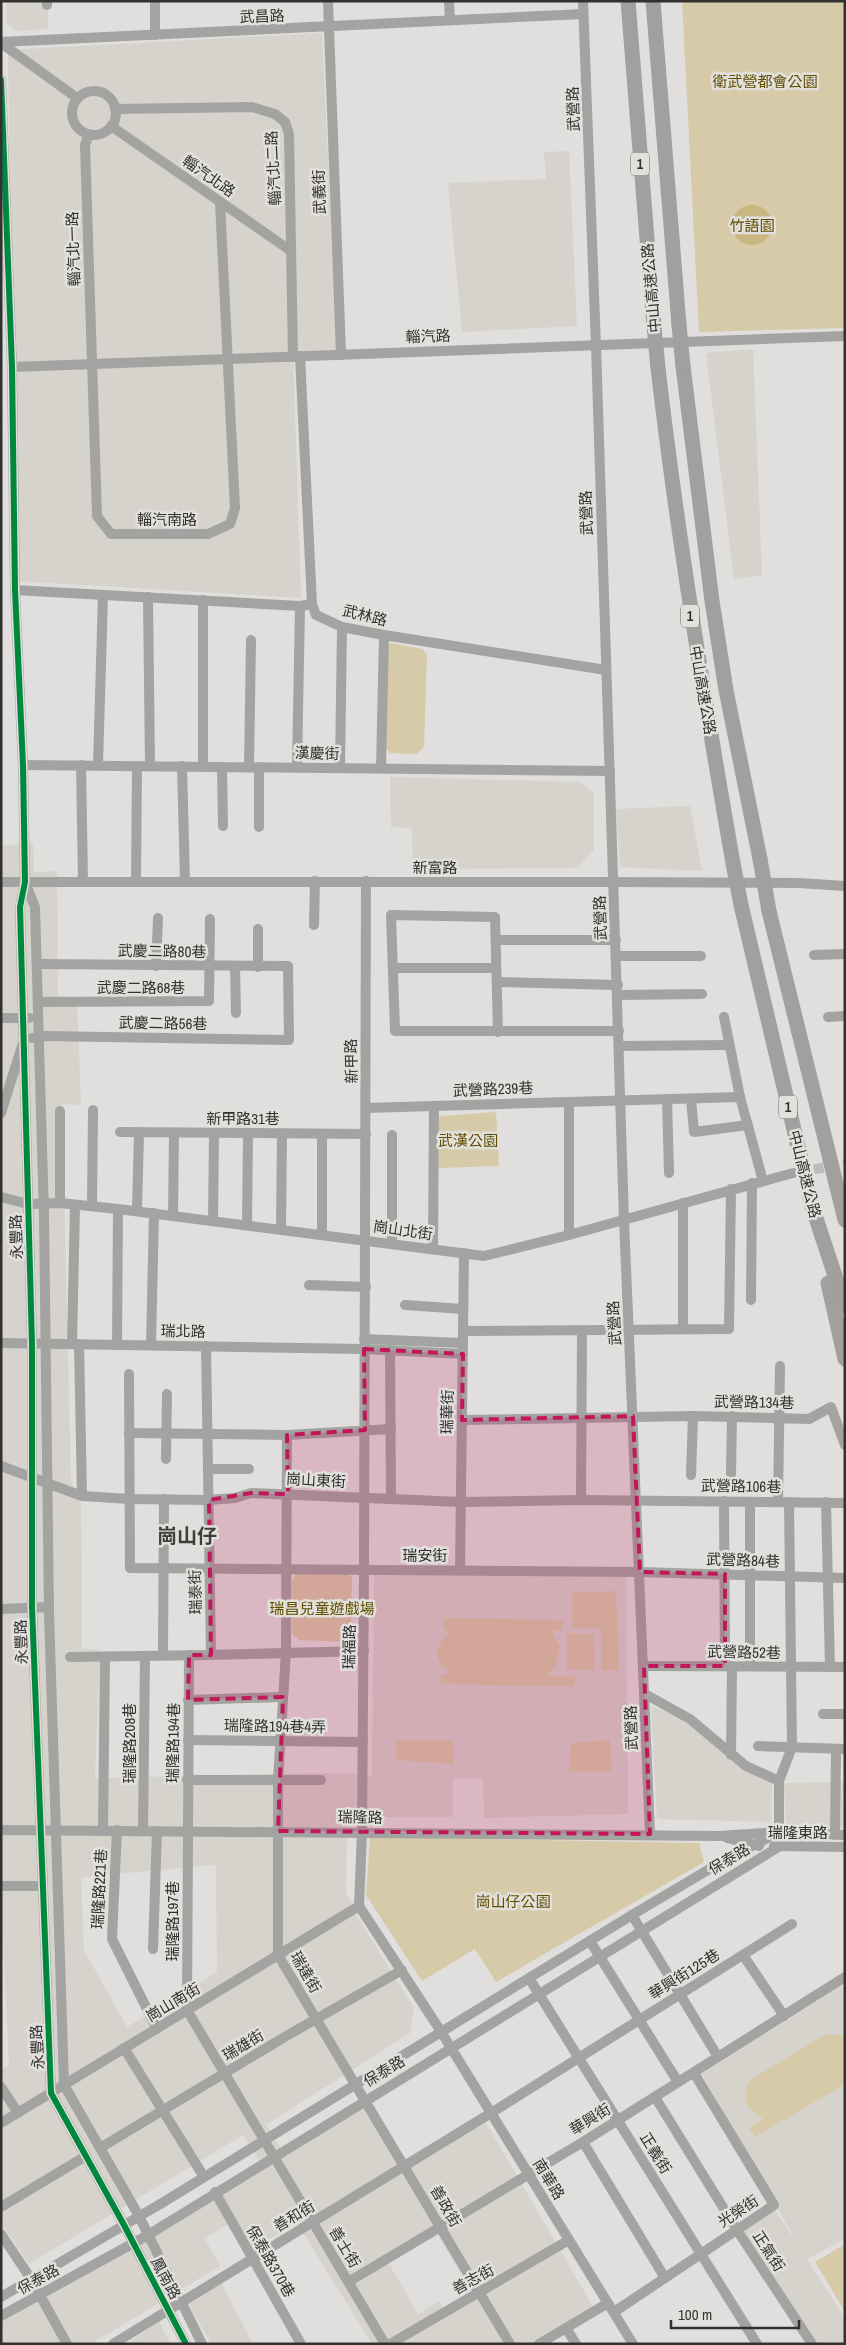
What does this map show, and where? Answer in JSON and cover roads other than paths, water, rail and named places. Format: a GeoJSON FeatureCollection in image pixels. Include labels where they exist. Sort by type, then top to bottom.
{"type":"FeatureCollection","features":[{"type":"Feature","properties":{"kind":"highway","name":"中山高速公路"},"geometry":{"type":"LineString","coordinates":[[628,1],[658,368],[673,497],[690,612],[741,905],[812,1206],[845,1306]]}},
{"type":"Feature","properties":{"kind":"highway","name":"中山高速公路"},"geometry":{"type":"LineString","coordinates":[[653,1],[679,325],[712,601],[726,690],[769,911],[845,1220]]}},
{"type":"Feature","properties":{"kind":"highway"},"geometry":{"type":"LineString","coordinates":[[664,1],[664,150]]}},
{"type":"Feature","properties":{"kind":"highway"},"geometry":{"type":"LineString","coordinates":[[812,1206],[845,1359]]}},
{"type":"Feature","properties":{"kind":"street"},"geometry":{"type":"LineString","coordinates":[[154,1],[155,35]]}},
{"type":"Feature","properties":{"kind":"street","name":"武義街"},"geometry":{"type":"LineString","coordinates":[[328,1],[341,355]]}},
{"type":"Feature","properties":{"kind":"street"},"geometry":{"type":"LineString","coordinates":[[449,1],[450,20]]}},
{"type":"Feature","properties":{"kind":"street","name":"武營路"},"geometry":{"type":"LineString","coordinates":[[582,1],[596,346],[620,1046],[624,1220],[650,1834]]}},
{"type":"Feature","properties":{"kind":"street","name":"武昌路"},"geometry":{"type":"LineString","coordinates":[[1,43],[583,14]]}},
{"type":"Feature","properties":{"kind":"street"},"geometry":{"type":"LineString","coordinates":[[1,43],[77,98]]}},
{"type":"Feature","properties":{"kind":"street"},"geometry":{"type":"LineString","coordinates":[[1,80],[12,366],[15,590],[23,765],[25,882]]}},
{"type":"Feature","properties":{"kind":"street"},"geometry":{"type":"LineString","coordinates":[[101,92],[109,97],[116,109],[111,126],[105,131],[90,134],[81,131],[72,117],[73,106],[77,98],[85,93],[101,92]]}},
{"type":"Feature","properties":{"kind":"street","name":"輜汽北二路"},"geometry":{"type":"LineString","coordinates":[[116,109],[252,106],[276,114],[286,122],[289,134],[291,251],[297,356]]}},
{"type":"Feature","properties":{"kind":"street","name":"輜汽北路"},"geometry":{"type":"LineString","coordinates":[[111,126],[291,251]]}},
{"type":"Feature","properties":{"kind":"street","name":"輜汽北一路"},"geometry":{"type":"LineString","coordinates":[[90,134],[85,145],[92,364]]}},
{"type":"Feature","properties":{"kind":"street"},"geometry":{"type":"LineString","coordinates":[[220,202],[226,359]]}},
{"type":"Feature","properties":{"kind":"street","name":"輜汽路"},"geometry":{"type":"LineString","coordinates":[[12,366],[845,336]]}},
{"type":"Feature","properties":{"kind":"street"},"geometry":{"type":"LineString","coordinates":[[15,590],[300,606],[312,604],[297,356]]}},
{"type":"Feature","properties":{"kind":"street","name":"輜汽南路"},"geometry":{"type":"LineString","coordinates":[[92,364],[97,516],[111,534],[208,534],[230,524],[235,508],[226,359]]}},
{"type":"Feature","properties":{"kind":"street"},"geometry":{"type":"LineString","coordinates":[[98,765],[103,595]]}},
{"type":"Feature","properties":{"kind":"street"},"geometry":{"type":"LineString","coordinates":[[148,597],[150,766]]}},
{"type":"Feature","properties":{"kind":"street"},"geometry":{"type":"LineString","coordinates":[[203,600],[203,766]]}},
{"type":"Feature","properties":{"kind":"street","name":"武林路"},"geometry":{"type":"LineString","coordinates":[[312,604],[316,615],[342,627],[384,636],[606,670]]}},
{"type":"Feature","properties":{"kind":"street"},"geometry":{"type":"LineString","coordinates":[[297,768],[300,606]]}},
{"type":"Feature","properties":{"kind":"street"},"geometry":{"type":"LineString","coordinates":[[340,768],[342,627]]}},
{"type":"Feature","properties":{"kind":"street"},"geometry":{"type":"LineString","coordinates":[[382,768],[384,636]]}},
{"type":"Feature","properties":{"kind":"street"},"geometry":{"type":"LineString","coordinates":[[251,640],[254,767],[259,827]]}},
{"type":"Feature","properties":{"kind":"street","name":"漢慶街"},"geometry":{"type":"LineString","coordinates":[[23,765],[610,771]]}},
{"type":"Feature","properties":{"kind":"street"},"geometry":{"type":"LineString","coordinates":[[81,765],[83,882]]}},
{"type":"Feature","properties":{"kind":"street"},"geometry":{"type":"LineString","coordinates":[[136,882],[137,766]]}},
{"type":"Feature","properties":{"kind":"street"},"geometry":{"type":"LineString","coordinates":[[182,766],[185,882]]}},
{"type":"Feature","properties":{"kind":"street"},"geometry":{"type":"LineString","coordinates":[[222,767],[224,826]]}},
{"type":"Feature","properties":{"kind":"street","name":"新富路"},"geometry":{"type":"LineString","coordinates":[[1,882],[614,882],[799,883],[845,886]]}},
{"type":"Feature","properties":{"kind":"street","name":"永豐路"},"geometry":{"type":"LineString","coordinates":[[25,882],[35,907],[37,964],[37,1037],[46,1344],[46,1481],[49,1607],[64,2085],[139,2216]]}},
{"type":"Feature","properties":{"kind":"street","name":"永豐路"},"geometry":{"type":"LineString","coordinates":[[25,882],[20,907],[32,1344],[32,1607],[51,2093],[124,2225]]}},
{"type":"Feature","properties":{"kind":"street"},"geometry":{"type":"LineString","coordinates":[[314,925],[316,882]]}},
{"type":"Feature","properties":{"kind":"street","name":"新甲路"},"geometry":{"type":"LineString","coordinates":[[366,882],[366,1240]]}},
{"type":"Feature","properties":{"kind":"street"},"geometry":{"type":"LineString","coordinates":[[498,1032],[495,917],[391,915],[395,1031],[498,1032],[619,1031]]}},
{"type":"Feature","properties":{"kind":"street"},"geometry":{"type":"LineString","coordinates":[[156,966],[158,918]]}},
{"type":"Feature","properties":{"kind":"street"},"geometry":{"type":"LineString","coordinates":[[210,920],[210,966]]}},
{"type":"Feature","properties":{"kind":"street"},"geometry":{"type":"LineString","coordinates":[[258,929],[258,967]]}},
{"type":"Feature","properties":{"kind":"street"},"geometry":{"type":"LineString","coordinates":[[496,940],[616,940]]}},
{"type":"Feature","properties":{"kind":"street"},"geometry":{"type":"LineString","coordinates":[[814,955],[845,954]]}},
{"type":"Feature","properties":{"kind":"street"},"geometry":{"type":"LineString","coordinates":[[616,956],[701,956]]}},
{"type":"Feature","properties":{"kind":"street","name":"武慶二路80巷"},"geometry":{"type":"LineString","coordinates":[[37,964],[288,966],[289,1040]]}},
{"type":"Feature","properties":{"kind":"street","name":"武慶二路68巷"},"geometry":{"type":"LineString","coordinates":[[38,1002],[209,1002],[210,966]]}},
{"type":"Feature","properties":{"kind":"street"},"geometry":{"type":"LineString","coordinates":[[236,966],[236,1013]]}},
{"type":"Feature","properties":{"kind":"street"},"geometry":{"type":"LineString","coordinates":[[393,968],[496,968]]}},
{"type":"Feature","properties":{"kind":"street"},"geometry":{"type":"LineString","coordinates":[[497,982],[702,994]]}},
{"type":"Feature","properties":{"kind":"street"},"geometry":{"type":"LineString","coordinates":[[724,1016],[740,1097],[748,1124],[757,1182],[751,1300]]}},
{"type":"Feature","properties":{"kind":"street"},"geometry":{"type":"LineString","coordinates":[[828,1017],[845,1016]]}},
{"type":"Feature","properties":{"kind":"street"},"geometry":{"type":"LineString","coordinates":[[1,1018],[38,1018]]}},
{"type":"Feature","properties":{"kind":"street","name":"武慶二路56巷"},"geometry":{"type":"LineString","coordinates":[[25,1040],[37,1037],[289,1040]]}},
{"type":"Feature","properties":{"kind":"street"},"geometry":{"type":"LineString","coordinates":[[1,1113],[25,1040]]}},
{"type":"Feature","properties":{"kind":"street"},"geometry":{"type":"LineString","coordinates":[[620,1046],[729,1045]]}},
{"type":"Feature","properties":{"kind":"street","name":"武營路239巷"},"geometry":{"type":"LineString","coordinates":[[366,1108],[740,1097]]}},
{"type":"Feature","properties":{"kind":"street"},"geometry":{"type":"LineString","coordinates":[[667,1099],[670,1173]]}},
{"type":"Feature","properties":{"kind":"street"},"geometry":{"type":"LineString","coordinates":[[691,1099],[694,1132],[748,1124]]}},
{"type":"Feature","properties":{"kind":"street"},"geometry":{"type":"LineString","coordinates":[[569,1102],[569,1235]]}},
{"type":"Feature","properties":{"kind":"street"},"geometry":{"type":"LineString","coordinates":[[433,1249],[434,1106]]}},
{"type":"Feature","properties":{"kind":"street"},"geometry":{"type":"LineString","coordinates":[[92,1206],[93,1110]]}},
{"type":"Feature","properties":{"kind":"street"},"geometry":{"type":"LineString","coordinates":[[60,1111],[60,1203]]}},
{"type":"Feature","properties":{"kind":"street","name":"新甲路31巷"},"geometry":{"type":"LineString","coordinates":[[120,1132],[366,1134]]}},
{"type":"Feature","properties":{"kind":"street"},"geometry":{"type":"LineString","coordinates":[[136,1211],[139,1132]]}},
{"type":"Feature","properties":{"kind":"street"},"geometry":{"type":"LineString","coordinates":[[173,1216],[174,1133]]}},
{"type":"Feature","properties":{"kind":"street"},"geometry":{"type":"LineString","coordinates":[[213,1221],[214,1133]]}},
{"type":"Feature","properties":{"kind":"street"},"geometry":{"type":"LineString","coordinates":[[247,1225],[248,1134]]}},
{"type":"Feature","properties":{"kind":"street"},"geometry":{"type":"LineString","coordinates":[[281,1229],[282,1134]]}},
{"type":"Feature","properties":{"kind":"street"},"geometry":{"type":"LineString","coordinates":[[322,1134],[322,1234]]}},
{"type":"Feature","properties":{"kind":"street"},"geometry":{"type":"LineString","coordinates":[[392,1135],[392,1243]]}},
{"type":"Feature","properties":{"kind":"street","name":"崗山北街"},"geometry":{"type":"LineString","coordinates":[[1,1197],[28,1204],[76,1204],[484,1256],[569,1235],[793,1173]]}},
{"type":"Feature","properties":{"kind":"street"},"geometry":{"type":"LineString","coordinates":[[463,1331],[729,1329],[732,1189]]}},
{"type":"Feature","properties":{"kind":"street"},"geometry":{"type":"LineString","coordinates":[[683,1203],[683,1329]]}},
{"type":"Feature","properties":{"kind":"street"},"geometry":{"type":"LineString","coordinates":[[76,1204],[76,1344],[82,1496]]}},
{"type":"Feature","properties":{"kind":"street"},"geometry":{"type":"LineString","coordinates":[[117,1345],[118,1209]]}},
{"type":"Feature","properties":{"kind":"street"},"geometry":{"type":"LineString","coordinates":[[151,1346],[154,1213]]}},
{"type":"Feature","properties":{"kind":"street","name":"瑞福路"},"geometry":{"type":"LineString","coordinates":[[359,1906],[362,1832],[364,1651],[366,1240]]}},
{"type":"Feature","properties":{"kind":"street","name":"瑞華街"},"geometry":{"type":"LineString","coordinates":[[460,1570],[464,1253]]}},
{"type":"Feature","properties":{"kind":"street"},"geometry":{"type":"LineString","coordinates":[[309,1285],[366,1286]]}},
{"type":"Feature","properties":{"kind":"street"},"geometry":{"type":"LineString","coordinates":[[405,1305],[463,1309]]}},
{"type":"Feature","properties":{"kind":"street"},"geometry":{"type":"LineString","coordinates":[[581,1500],[582,1331]]}},
{"type":"Feature","properties":{"kind":"street","name":"瑞北路"},"geometry":{"type":"LineString","coordinates":[[1,1343],[151,1346],[364,1344]]}},
{"type":"Feature","properties":{"kind":"street"},"geometry":{"type":"LineString","coordinates":[[364,1344],[463,1343]]}},
{"type":"Feature","properties":{"kind":"street"},"geometry":{"type":"LineString","coordinates":[[364,1344],[390,1350],[463,1354]]}},
{"type":"Feature","properties":{"kind":"street","name":"瑞泰街"},"geometry":{"type":"LineString","coordinates":[[206,1346],[211,1655]]}},
{"type":"Feature","properties":{"kind":"street"},"geometry":{"type":"LineString","coordinates":[[390,1350],[391,1499]]}},
{"type":"Feature","properties":{"kind":"street"},"geometry":{"type":"LineString","coordinates":[[778,1502],[780,1366]]}},
{"type":"Feature","properties":{"kind":"street"},"geometry":{"type":"LineString","coordinates":[[129,1374],[130,1499]]}},
{"type":"Feature","properties":{"kind":"street"},"geometry":{"type":"LineString","coordinates":[[166,1459],[167,1394]]}},
{"type":"Feature","properties":{"kind":"street","name":"武營路134巷"},"geometry":{"type":"LineString","coordinates":[[462,1420],[633,1416],[732,1416],[809,1419],[831,1408],[845,1445]]}},
{"type":"Feature","properties":{"kind":"street"},"geometry":{"type":"LineString","coordinates":[[691,1475],[693,1416]]}},
{"type":"Feature","properties":{"kind":"street"},"geometry":{"type":"LineString","coordinates":[[731,1474],[732,1416]]}},
{"type":"Feature","properties":{"kind":"street"},"geometry":{"type":"LineString","coordinates":[[129,1433],[287,1435],[391,1429]]}},
{"type":"Feature","properties":{"kind":"street","name":"瑞達街"},"geometry":{"type":"LineString","coordinates":[[287,1435],[286,1652],[278,1780],[278,1955],[354,2084]]}},
{"type":"Feature","properties":{"kind":"street","name":"崗山東街"},"geometry":{"type":"LineString","coordinates":[[1,1466],[31,1478],[46,1481],[82,1496],[130,1499],[208,1500],[235,1498],[251,1493],[461,1502],[636,1500]]}},
{"type":"Feature","properties":{"kind":"street"},"geometry":{"type":"LineString","coordinates":[[208,1469],[249,1469]]}},
{"type":"Feature","properties":{"kind":"street","name":"瑞安街"},"geometry":{"type":"LineString","coordinates":[[130,1499],[130,1568],[640,1572]]}},
{"type":"Feature","properties":{"kind":"street"},"geometry":{"type":"LineString","coordinates":[[163,1656],[164,1499]]}},
{"type":"Feature","properties":{"kind":"street","name":"武營路106巷"},"geometry":{"type":"LineString","coordinates":[[636,1500],[845,1503]]}},
{"type":"Feature","properties":{"kind":"street"},"geometry":{"type":"LineString","coordinates":[[724,1501],[724,1574],[731,1755]]}},
{"type":"Feature","properties":{"kind":"street"},"geometry":{"type":"LineString","coordinates":[[750,1502],[750,1666]]}},
{"type":"Feature","properties":{"kind":"street"},"geometry":{"type":"LineString","coordinates":[[779,1832],[779,1781],[792,1747],[789,1502]]}},
{"type":"Feature","properties":{"kind":"street"},"geometry":{"type":"LineString","coordinates":[[826,1502],[830,1667]]}},
{"type":"Feature","properties":{"kind":"street","name":"武營路84巷"},"geometry":{"type":"LineString","coordinates":[[640,1572],[845,1578]]}},
{"type":"Feature","properties":{"kind":"street"},"geometry":{"type":"LineString","coordinates":[[1,1609],[49,1607]]}},
{"type":"Feature","properties":{"kind":"street"},"geometry":{"type":"LineString","coordinates":[[70,1657],[364,1651]]}},
{"type":"Feature","properties":{"kind":"street","name":"瑞隆路194巷"},"geometry":{"type":"LineString","coordinates":[[188,1831],[189,1655]]}},
{"type":"Feature","properties":{"kind":"street"},"geometry":{"type":"LineString","coordinates":[[103,1830],[105,1656]]}},
{"type":"Feature","properties":{"kind":"street","name":"瑞隆路208巷"},"geometry":{"type":"LineString","coordinates":[[143,1831],[145,1656]]}},
{"type":"Feature","properties":{"kind":"street","name":"武營路52巷"},"geometry":{"type":"LineString","coordinates":[[644,1666],[845,1666]]}},
{"type":"Feature","properties":{"kind":"street"},"geometry":{"type":"LineString","coordinates":[[645,1694],[690,1719],[746,1766],[779,1781]]}},
{"type":"Feature","properties":{"kind":"street"},"geometry":{"type":"LineString","coordinates":[[188,1700],[283,1697]]}},
{"type":"Feature","properties":{"kind":"street"},"geometry":{"type":"LineString","coordinates":[[823,1714],[845,1714]]}},
{"type":"Feature","properties":{"kind":"street","name":"瑞隆路194巷4弄"},"geometry":{"type":"LineString","coordinates":[[188,1740],[363,1742]]}},
{"type":"Feature","properties":{"kind":"street"},"geometry":{"type":"LineString","coordinates":[[758,1746],[840,1749],[840,1834]]}},
{"type":"Feature","properties":{"kind":"street"},"geometry":{"type":"LineString","coordinates":[[187,1780],[321,1780]]}},
{"type":"Feature","properties":{"kind":"street","name":"瑞隆路"},"geometry":{"type":"LineString","coordinates":[[1,1830],[719,1836],[779,1832]]}},
{"type":"Feature","properties":{"kind":"street","name":"瑞隆路221巷"},"geometry":{"type":"LineString","coordinates":[[117,1830],[112,1939],[157,2029]]}},
{"type":"Feature","properties":{"kind":"street"},"geometry":{"type":"LineString","coordinates":[[153,1949],[157,1831]]}},
{"type":"Feature","properties":{"kind":"street","name":"瑞隆路197巷"},"geometry":{"type":"LineString","coordinates":[[187,2010],[188,1831]]}},
{"type":"Feature","properties":{"kind":"street","name":"瑞隆東路"},"geometry":{"type":"LineString","coordinates":[[755,1846],[779,1832],[840,1834]]}},
{"type":"Feature","properties":{"kind":"street"},"geometry":{"type":"LineString","coordinates":[[755,1834],[755,1860]]}},
{"type":"Feature","properties":{"kind":"street"},"geometry":{"type":"LineString","coordinates":[[719,1836],[728,1845],[729,1856],[723,1861]]}},
{"type":"Feature","properties":{"kind":"street","name":"瑞隆路"},"geometry":{"type":"LineString","coordinates":[[719,1836],[755,1846]]}},
{"type":"Feature","properties":{"kind":"street","name":"瑞隆東路"},"geometry":{"type":"LineString","coordinates":[[755,1846],[845,1847]]}},
{"type":"Feature","properties":{"kind":"street","name":"保泰路"},"geometry":{"type":"LineString","coordinates":[[1,2298],[204,2177],[440,2030],[529,1978],[632,1914],[723,1861],[755,1846]]}},
{"type":"Feature","properties":{"kind":"street","name":"保泰路"},"geometry":{"type":"LineString","coordinates":[[1,2316],[148,2235],[780,1846]]}},
{"type":"Feature","properties":{"kind":"street"},"geometry":{"type":"LineString","coordinates":[[1,1886],[42,1886]]}},
{"type":"Feature","properties":{"kind":"street"},"geometry":{"type":"LineString","coordinates":[[359,1906],[440,2030]]}},
{"type":"Feature","properties":{"kind":"street","name":"崗山南街"},"geometry":{"type":"LineString","coordinates":[[1,2123],[359,1906]]}},
{"type":"Feature","properties":{"kind":"street"},"geometry":{"type":"LineString","coordinates":[[632,1914],[718,2057]]}},
{"type":"Feature","properties":{"kind":"street"},"geometry":{"type":"LineString","coordinates":[[743,1955],[792,1924]]}},
{"type":"Feature","properties":{"kind":"street"},"geometry":{"type":"LineString","coordinates":[[590,1941],[678,2082]]}},
{"type":"Feature","properties":{"kind":"street","name":"華興街125巷"},"geometry":{"type":"LineString","coordinates":[[491,2113],[743,1955],[784,2016]]}},
{"type":"Feature","properties":{"kind":"street","name":"瑞雄街"},"geometry":{"type":"LineString","coordinates":[[100,2148],[224,2073],[402,1970]]}},
{"type":"Feature","properties":{"kind":"street","name":"華興街"},"geometry":{"type":"LineString","coordinates":[[348,2282],[583,2142],[845,1977]]}},
{"type":"Feature","properties":{"kind":"street","name":"正義街"},"geometry":{"type":"LineString","coordinates":[[529,1978],[758,2344]]}},
{"type":"Feature","properties":{"kind":"street","name":"善士街"},"geometry":{"type":"LineString","coordinates":[[187,2010],[385,2344]]}},
{"type":"Feature","properties":{"kind":"street","name":"南華路"},"geometry":{"type":"LineString","coordinates":[[440,2030],[633,2344]]}},
{"type":"Feature","properties":{"kind":"street"},"geometry":{"type":"LineString","coordinates":[[124,2048],[204,2177]]}},
{"type":"Feature","properties":{"kind":"street","name":"光榮街"},"geometry":{"type":"LineString","coordinates":[[614,2312],[774,2205],[694,2072]]}},
{"type":"Feature","properties":{"kind":"street","name":"善政街"},"geometry":{"type":"LineString","coordinates":[[354,2084],[405,2166],[510,2344]]}},
{"type":"Feature","properties":{"kind":"street"},"geometry":{"type":"LineString","coordinates":[[1,2087],[18,2113]]}},
{"type":"Feature","properties":{"kind":"street","name":"正氣街"},"geometry":{"type":"LineString","coordinates":[[655,2097],[737,2230],[812,2344]]}},
{"type":"Feature","properties":{"kind":"street","name":"善和街"},"geometry":{"type":"LineString","coordinates":[[113,2344],[491,2113]]}},
{"type":"Feature","properties":{"kind":"street"},"geometry":{"type":"LineString","coordinates":[[583,2142],[665,2278]]}},
{"type":"Feature","properties":{"kind":"street"},"geometry":{"type":"LineString","coordinates":[[1,2207],[86,2156]]}},
{"type":"Feature","properties":{"kind":"street","name":"保泰路370巷"},"geometry":{"type":"LineString","coordinates":[[215,2192],[301,2344]]}},
{"type":"Feature","properties":{"kind":"street","name":"鳳南路"},"geometry":{"type":"LineString","coordinates":[[139,2216],[202,2344]]}},
{"type":"Feature","properties":{"kind":"street","name":"鳳南路"},"geometry":{"type":"LineString","coordinates":[[124,2225],[186,2344]]}},
{"type":"Feature","properties":{"kind":"street"},"geometry":{"type":"LineString","coordinates":[[1,2234],[31,2279],[67,2344]]}},
{"type":"Feature","properties":{"kind":"street","name":"善志街"},"geometry":{"type":"LineString","coordinates":[[390,2344],[569,2240]]}},
{"type":"Feature","properties":{"kind":"street"},"geometry":{"type":"LineString","coordinates":[[542,2343],[608,2303]]}},
{"type":"Feature","properties":{"kind":"street"},"geometry":{"type":"LineString","coordinates":[[566,2328],[576,2344]]}},
{"type":"Feature","properties":{"kind":"tunnel"},"geometry":{"type":"LineString","coordinates":[[799,1172],[845,1164]]}},
{"type":"Feature","properties":{"kind":"district","name":"崗山仔"},"geometry":{"type":"Point","coordinates":[187,1535]}},
{"type":"Feature","properties":{"kind":"park label","name":"衛武營都會公園"},"geometry":{"type":"Point","coordinates":[765,81]}},
{"type":"Feature","properties":{"kind":"park label","name":"竹語園"},"geometry":{"type":"Point","coordinates":[752,225]}},
{"type":"Feature","properties":{"kind":"park label","name":"武漢公園"},"geometry":{"type":"Point","coordinates":[468,1140]}},
{"type":"Feature","properties":{"kind":"park label","name":"瑞昌兒童遊戲場"},"geometry":{"type":"Point","coordinates":[322,1608]}},
{"type":"Feature","properties":{"kind":"park label","name":"崗山仔公園"},"geometry":{"type":"Point","coordinates":[513,1901]}}]}
